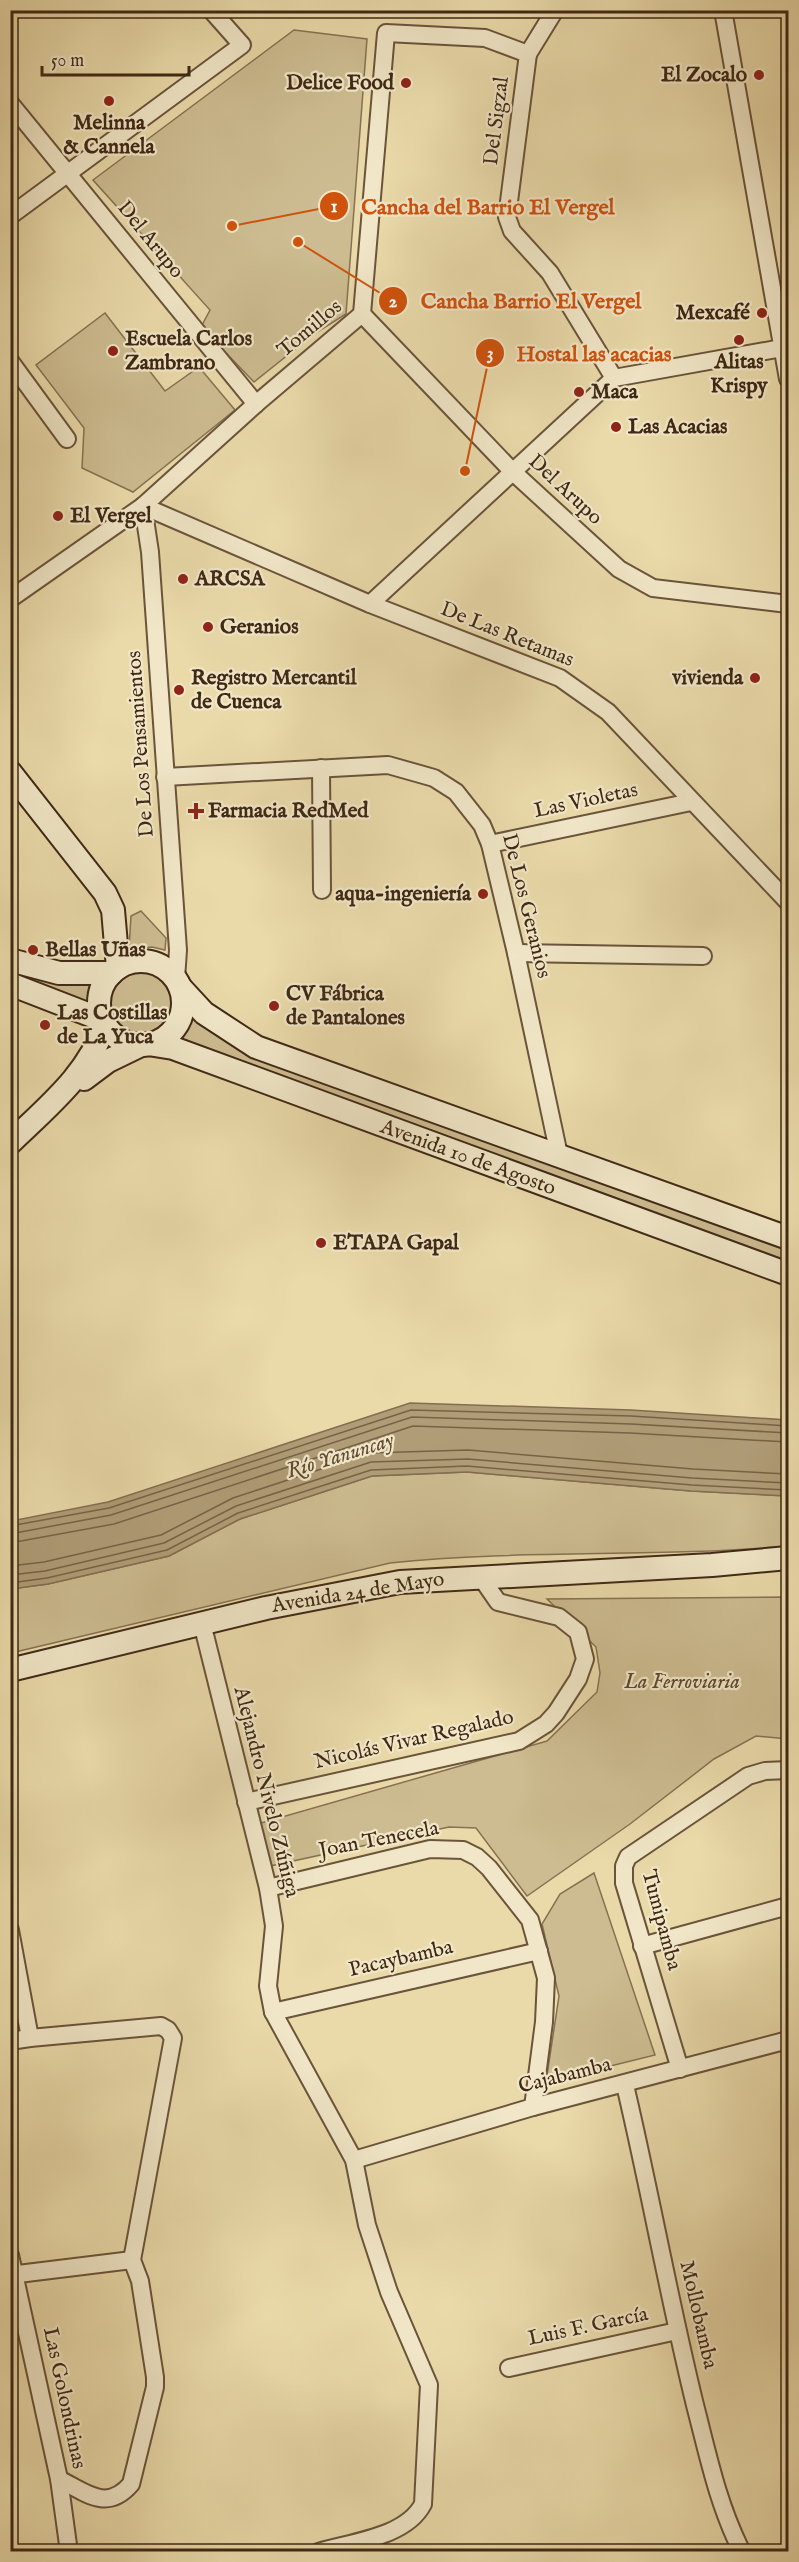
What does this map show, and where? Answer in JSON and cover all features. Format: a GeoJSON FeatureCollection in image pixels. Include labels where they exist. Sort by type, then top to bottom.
{"type":"FeatureCollection","features":[{"type":"Feature","properties":{"kind":"main road"},"geometry":{"type":"LineString","coordinates":[[10,772],[105,893],[112,910],[115,970],[100,995],[104,1022],[93,1056],[58,1096],[10,1143]]}},
{"type":"Feature","properties":{"kind":"main road"},"geometry":{"type":"LineString","coordinates":[[10,960],[59,973],[115,970],[144,961],[162,967],[178,983],[182,1012],[178,1024],[160,1041],[108,1061],[58,1096]]}},
{"type":"Feature","properties":{"kind":"main road","name":"Avenida 10 de Agosto"},"geometry":{"type":"LineString","coordinates":[[178,983],[204,1013],[256,1047],[789,1238]]}},
{"type":"Feature","properties":{"kind":"main road"},"geometry":{"type":"LineString","coordinates":[[10,984],[104,1022],[121,1040],[145,1045]]}},
{"type":"Feature","properties":{"kind":"main road","name":"Avenida 10 de Agosto"},"geometry":{"type":"LineString","coordinates":[[145,1045],[173,1047],[243,1076],[789,1274]]}},
{"type":"Feature","properties":{"kind":"main road","name":"Avenida 24 de Mayo"},"geometry":{"type":"LineString","coordinates":[[10,1670],[202,1623],[400,1582],[712,1565],[789,1558]]}},
{"type":"Feature","properties":{"kind":"main road","name":"Avenida 24 de Mayo"},"geometry":{"type":"LineString","coordinates":[[712,1565],[789,1569]]}},
{"type":"Feature","properties":{"kind":"street"},"geometry":{"type":"LineString","coordinates":[[10,216],[242,45],[211,10]]}},
{"type":"Feature","properties":{"kind":"street"},"geometry":{"type":"LineString","coordinates":[[528,54],[555,10]]}},
{"type":"Feature","properties":{"kind":"street"},"geometry":{"type":"LineString","coordinates":[[723,10],[789,379]]}},
{"type":"Feature","properties":{"kind":"street","name":"Del Sigzal"},"geometry":{"type":"LineString","coordinates":[[386,33],[486,38],[528,54],[507,217],[512,231],[550,273],[614,378]]}},
{"type":"Feature","properties":{"kind":"street","name":"Tomillos"},"geometry":{"type":"LineString","coordinates":[[10,599],[143,506],[256,404],[362,314],[386,33]]}},
{"type":"Feature","properties":{"kind":"street","name":"Del Arupo"},"geometry":{"type":"LineString","coordinates":[[10,103],[256,404]]}},
{"type":"Feature","properties":{"kind":"street","name":"Del Arupo"},"geometry":{"type":"LineString","coordinates":[[362,314],[513,472],[619,569],[653,588],[789,604]]}},
{"type":"Feature","properties":{"kind":"street"},"geometry":{"type":"LineString","coordinates":[[370,604],[614,378],[782,348]]}},
{"type":"Feature","properties":{"kind":"street"},"geometry":{"type":"LineString","coordinates":[[10,361],[67,439]]}},
{"type":"Feature","properties":{"kind":"street","name":"De Las Retamas"},"geometry":{"type":"LineString","coordinates":[[143,506],[370,604],[560,678],[608,712],[691,802],[789,902]]}},
{"type":"Feature","properties":{"kind":"street","name":"De Los Pensamientos"},"geometry":{"type":"LineString","coordinates":[[143,506],[150,563],[178,950],[178,983]]}},
{"type":"Feature","properties":{"kind":"street","name":"De Los Geranios"},"geometry":{"type":"LineString","coordinates":[[165,777],[388,765],[434,778],[456,792],[482,825],[490,844],[559,1155]]}},
{"type":"Feature","properties":{"kind":"street"},"geometry":{"type":"LineString","coordinates":[[321,768],[322,890]]}},
{"type":"Feature","properties":{"kind":"street","name":"Las Violetas"},"geometry":{"type":"LineString","coordinates":[[490,844],[691,802]]}},
{"type":"Feature","properties":{"kind":"street"},"geometry":{"type":"LineString","coordinates":[[516,953],[703,956]]}},
{"type":"Feature","properties":{"kind":"street","name":"Nicolás Vivar Regalado"},"geometry":{"type":"LineString","coordinates":[[246,1802],[519,1741],[546,1724],[578,1679],[585,1659],[578,1632],[552,1614],[498,1602],[480,1576]]}},
{"type":"Feature","properties":{"kind":"street","name":"Alejandro Nivelo Zúñiga"},"geometry":{"type":"LineString","coordinates":[[202,1623],[268,1888],[274,1926],[268,1986],[273,2012],[354,2160],[367,2225],[388,2292],[429,2385],[423,2504],[418,2514],[403,2528],[318,2552]]}},
{"type":"Feature","properties":{"kind":"street","name":"Tumipamba"},"geometry":{"type":"LineString","coordinates":[[680,2069],[624,1883],[624,1866],[628,1857],[748,1776],[765,1771],[789,1770]]}},
{"type":"Feature","properties":{"kind":"street","name":"Joan Tenecela"},"geometry":{"type":"LineString","coordinates":[[268,1888],[397,1855],[447,1848],[463,1850],[477,1857],[489,1868],[530,1920],[546,1978],[544,2022],[532,2107]]}},
{"type":"Feature","properties":{"kind":"street"},"geometry":{"type":"LineString","coordinates":[[642,1946],[789,1906]]}},
{"type":"Feature","properties":{"kind":"street"},"geometry":{"type":"LineString","coordinates":[[10,1930],[30,2038]]}},
{"type":"Feature","properties":{"kind":"street","name":"Pacaybamba"},"geometry":{"type":"LineString","coordinates":[[273,2012],[539,1951]]}},
{"type":"Feature","properties":{"kind":"street"},"geometry":{"type":"LineString","coordinates":[[10,2041],[160,2026],[168,2030],[173,2038],[132,2260],[140,2281],[155,2377],[131,2484],[120,2496],[106,2499],[91,2496],[59,2479]]}},
{"type":"Feature","properties":{"kind":"street","name":"Cajabamba"},"geometry":{"type":"LineString","coordinates":[[354,2160],[532,2107],[625,2085],[789,2040]]}},
{"type":"Feature","properties":{"kind":"street","name":"Mollobamba"},"geometry":{"type":"LineString","coordinates":[[625,2085],[677,2331],[720,2504],[742,2552]]}},
{"type":"Feature","properties":{"kind":"street","name":"Las Golondrinas"},"geometry":{"type":"LineString","coordinates":[[10,2255],[12,2275],[59,2479],[69,2552]]}},
{"type":"Feature","properties":{"kind":"street"},"geometry":{"type":"LineString","coordinates":[[12,2275],[132,2260]]}},
{"type":"Feature","properties":{"kind":"street","name":"Luis F. García"},"geometry":{"type":"LineString","coordinates":[[509,2368],[677,2331]]}},
{"type":"Feature","properties":{"kind":"green space"},"geometry":{"type":"Polygon","coordinates":[[[294,30],[367,39],[346,314],[314,334],[254,382],[201,327],[210,310],[93,180],[294,30]]]}},
{"type":"Feature","properties":{"kind":"green space"},"geometry":{"type":"Polygon","coordinates":[[[105,313],[165,391],[199,367],[235,410],[133,492],[82,468],[84,428],[36,365],[105,313]]]}},
{"type":"Feature","properties":{"kind":"green space"},"geometry":{"type":"Polygon","coordinates":[[[141,911],[166,938],[165,950],[152,947],[129,949],[131,916],[141,911]]]}},
{"type":"Feature","properties":{"kind":"green space"},"geometry":{"type":"Polygon","coordinates":[[[10,960],[106,980],[100,995],[100,1012],[11,984],[10,960]]]}},
{"type":"Feature","properties":{"kind":"green space"},"geometry":{"type":"Polygon","coordinates":[[[141,967],[154,970],[166,977],[173,989],[176,1002],[173,1015],[166,1027],[154,1034],[141,1037],[128,1034],[116,1027],[109,1015],[106,1002],[109,989],[116,977],[128,970],[141,967]]]}},
{"type":"Feature","properties":{"kind":"green space"},"geometry":{"type":"Polygon","coordinates":[[[183,1000],[256,1047],[788,1238],[788,1274],[160,1040],[178,1024],[183,1000]]]}},
{"type":"Feature","properties":{"kind":"green space"},"geometry":{"type":"Polygon","coordinates":[[[467,1472],[691,1491],[788,1496],[788,1546],[689,1552],[489,1556],[390,1563],[11,1653],[10,1589],[48,1584],[169,1556],[240,1519],[372,1476],[467,1472]]]}},
{"type":"Feature","properties":{"kind":"green space","name":"La Ferroviaria"},"geometry":{"type":"Polygon","coordinates":[[[788,1597],[788,1739],[756,1736],[714,1759],[630,1824],[527,1896],[476,1828],[449,1827],[270,1866],[261,1823],[547,1741],[597,1692],[600,1673],[596,1647],[547,1599],[788,1597]]]}},
{"type":"Feature","properties":{"kind":"green space"},"geometry":{"type":"Polygon","coordinates":[[[594,1873],[655,2055],[546,2082],[559,1996],[542,1924],[560,1894],[594,1873]]]}},
{"type":"Feature","properties":{"kind":"water","name":"Río Yanuncay"},"geometry":{"type":"Polygon","coordinates":[[[410,1403],[631,1410],[788,1420],[788,1496],[691,1491],[467,1472],[372,1476],[240,1519],[169,1556],[48,1584],[11,1589],[11,1521],[108,1502],[410,1403]]]}},
{"type":"Feature","properties":{"kind":"place","name":"El Zocalo"},"geometry":{"type":"Point","coordinates":[759,75]}},
{"type":"Feature","properties":{"kind":"place","name":"Delice Food"},"geometry":{"type":"Point","coordinates":[406,83]}},
{"type":"Feature","properties":{"kind":"place","name":"Melinna & Cannela"},"geometry":{"type":"Point","coordinates":[109,101]}},
{"type":"Feature","properties":{"kind":"place","name":"Cancha del Barrio El Vergel"},"geometry":{"type":"Point","coordinates":[232,226]}},
{"type":"Feature","properties":{"kind":"place","name":"Cancha Barrio El Vergel"},"geometry":{"type":"Point","coordinates":[298,242]}},
{"type":"Feature","properties":{"kind":"place","name":"Mexcafé"},"geometry":{"type":"Point","coordinates":[762,313]}},
{"type":"Feature","properties":{"kind":"place","name":"Alitas Krispy"},"geometry":{"type":"Point","coordinates":[739,340]}},
{"type":"Feature","properties":{"kind":"place","name":"Escuela Carlos Zambrano"},"geometry":{"type":"Point","coordinates":[113,351]}},
{"type":"Feature","properties":{"kind":"place","name":"Maca"},"geometry":{"type":"Point","coordinates":[579,392]}},
{"type":"Feature","properties":{"kind":"place","name":"Las Acacias"},"geometry":{"type":"Point","coordinates":[616,427]}},
{"type":"Feature","properties":{"kind":"place","name":"Hostal las acacias"},"geometry":{"type":"Point","coordinates":[465,471]}},
{"type":"Feature","properties":{"kind":"place","name":"El Vergel"},"geometry":{"type":"Point","coordinates":[58,516]}},
{"type":"Feature","properties":{"kind":"place","name":"ARCSA"},"geometry":{"type":"Point","coordinates":[183,579]}},
{"type":"Feature","properties":{"kind":"place","name":"Geranios"},"geometry":{"type":"Point","coordinates":[208,627]}},
{"type":"Feature","properties":{"kind":"place","name":"vivienda"},"geometry":{"type":"Point","coordinates":[755,678]}},
{"type":"Feature","properties":{"kind":"place","name":"Registro Mercantil de Cuenca"},"geometry":{"type":"Point","coordinates":[179,690]}},
{"type":"Feature","properties":{"kind":"place","name":"Farmacia RedMed"},"geometry":{"type":"Point","coordinates":[196,811]}},
{"type":"Feature","properties":{"kind":"place","name":"aqua-ingeniería"},"geometry":{"type":"Point","coordinates":[483,894]}},
{"type":"Feature","properties":{"kind":"place","name":"Bellas Uñas"},"geometry":{"type":"Point","coordinates":[33,950]}},
{"type":"Feature","properties":{"kind":"place","name":"CV Fábrica de Pantalones"},"geometry":{"type":"Point","coordinates":[274,1006]}},
{"type":"Feature","properties":{"kind":"place","name":"Las Costillas de La Yuca"},"geometry":{"type":"Point","coordinates":[45,1025]}},
{"type":"Feature","properties":{"kind":"place","name":"ETAPA Gapal"},"geometry":{"type":"Point","coordinates":[321,1243]}}]}
